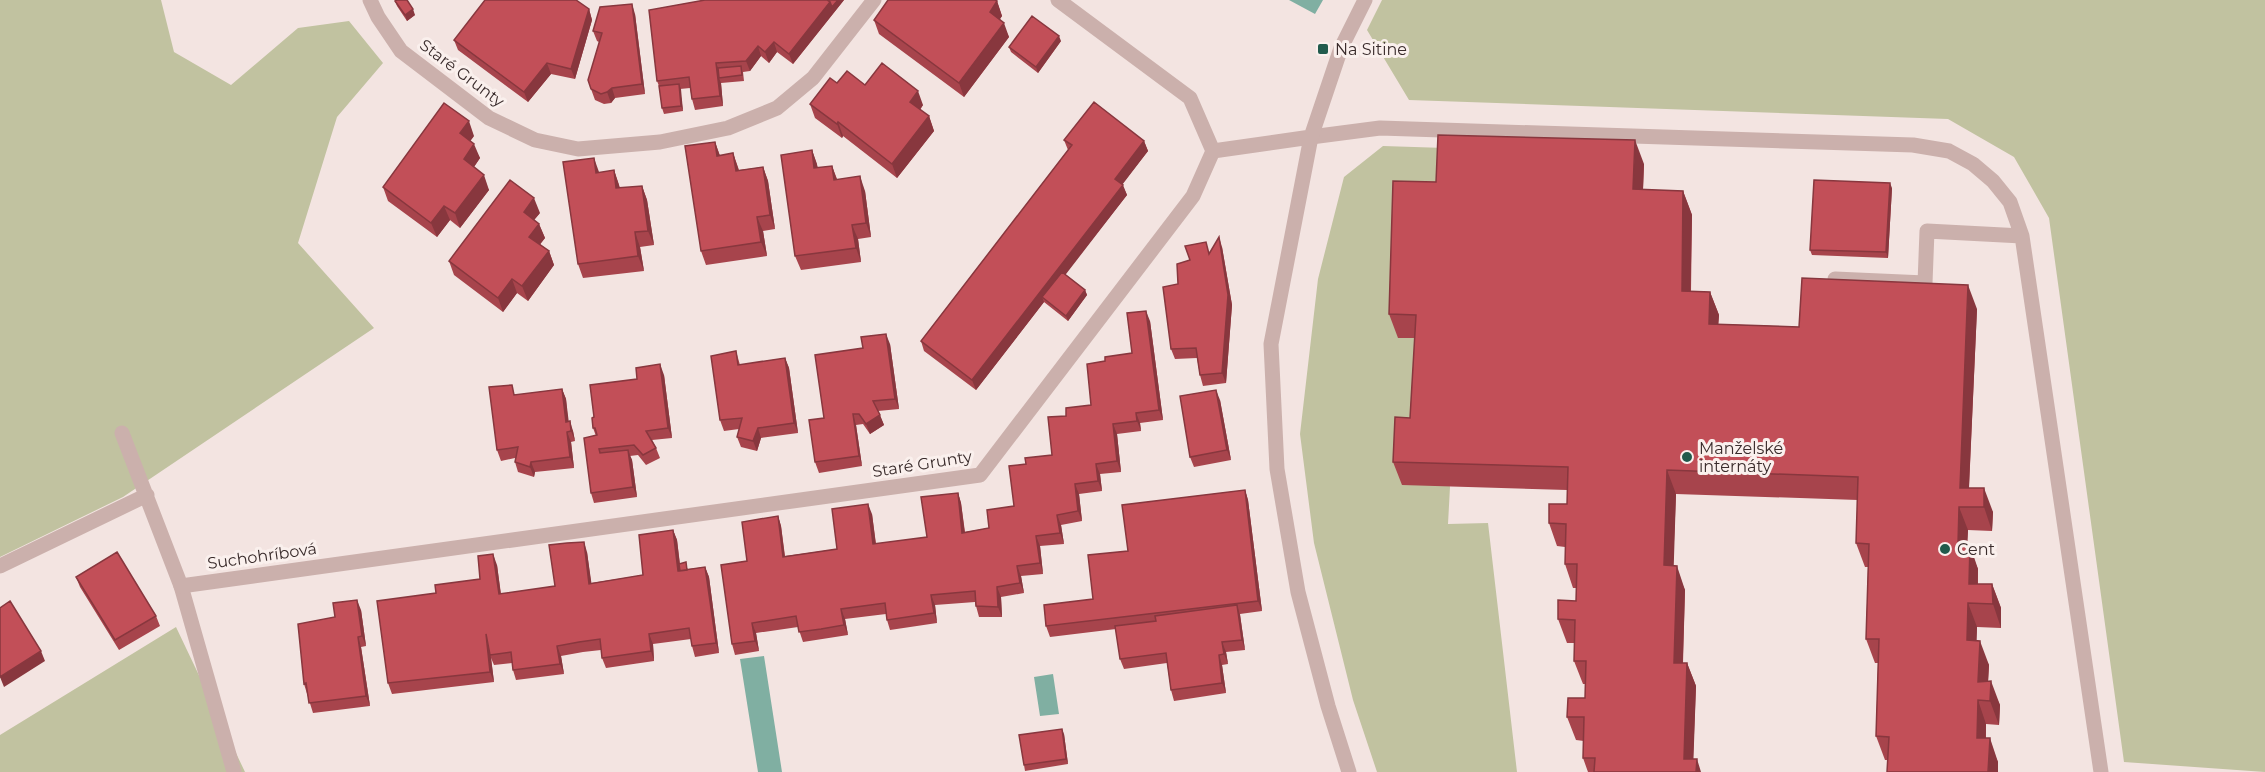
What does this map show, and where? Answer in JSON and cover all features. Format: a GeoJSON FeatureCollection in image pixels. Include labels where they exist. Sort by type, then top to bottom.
{"type":"FeatureCollection","features":[{"type":"Feature","properties":{"kind":"street","name":"Staré Grunty"},"geometry":{"type":"LineString","coordinates":[[370,0],[378,17],[401,51],[489,118],[535,140],[578,149],[660,142],[728,128],[777,108],[813,78],[874,0]]}},
{"type":"Feature","properties":{"kind":"street"},"geometry":{"type":"LineString","coordinates":[[1058,0],[1190,98],[1214,151],[1380,128],[1912,145],[1949,152],[1973,164],[1993,181],[2010,202],[2022,236],[2101,772]]}},
{"type":"Feature","properties":{"kind":"street"},"geometry":{"type":"LineString","coordinates":[[1349,772],[1328,706],[1298,592],[1277,469],[1271,344],[1311,137],[1341,48],[1365,0]]}},
{"type":"Feature","properties":{"kind":"street","name":"Staré Grunty"},"geometry":{"type":"LineString","coordinates":[[509,540],[980,475],[1193,196],[1214,151]]}},
{"type":"Feature","properties":{"kind":"street"},"geometry":{"type":"LineString","coordinates":[[1835,279],[1925,283],[1927,231],[2022,236]]}},
{"type":"Feature","properties":{"kind":"street"},"geometry":{"type":"LineString","coordinates":[[122,433],[181,586],[234,772]]}},
{"type":"Feature","properties":{"kind":"street"},"geometry":{"type":"LineString","coordinates":[[0,566],[147,495]]}},
{"type":"Feature","properties":{"kind":"street","name":"Suchohríbová"},"geometry":{"type":"LineString","coordinates":[[181,586],[509,540]]}},
{"type":"Feature","properties":{"kind":"shaded area"},"geometry":{"type":"Polygon","coordinates":[[[0,0],[161,0],[174,52],[231,85],[298,28],[349,21],[383,63],[337,117],[298,243],[374,328],[123,497],[0,557],[0,0]]]}},
{"type":"Feature","properties":{"kind":"shaded area"},"geometry":{"type":"Polygon","coordinates":[[[1289,0],[1323,0],[1315,14],[1289,0]]]}},
{"type":"Feature","properties":{"kind":"shaded area"},"geometry":{"type":"Polygon","coordinates":[[[1382,0],[2265,0],[2265,772],[2124,762],[2049,218],[2014,157],[1948,119],[1409,100],[1367,30],[1382,0]]]}},
{"type":"Feature","properties":{"kind":"shaded area"},"geometry":{"type":"Polygon","coordinates":[[[1383,146],[1445,148],[1398,337],[1424,338],[1450,487],[1448,524],[1488,523],[1517,772],[1377,772],[1353,700],[1314,543],[1300,434],[1318,279],[1344,177],[1383,146]]]}},
{"type":"Feature","properties":{"kind":"shaded area"},"geometry":{"type":"Polygon","coordinates":[[[176,627],[245,772],[0,772],[0,735],[176,627]]]}},
{"type":"Feature","properties":{"kind":"shaded area"},"geometry":{"type":"Polygon","coordinates":[[[764,656],[782,772],[758,772],[740,659],[764,656]]]}},
{"type":"Feature","properties":{"kind":"shaded area"},"geometry":{"type":"Polygon","coordinates":[[[1053,674],[1059,714],[1040,716],[1034,677],[1053,674]]]}},
{"type":"Feature","properties":{"kind":"building"},"geometry":{"type":"Polygon","coordinates":[[[407,0],[413,9],[405,15],[395,1],[407,0]]]}},
{"type":"Feature","properties":{"kind":"building"},"geometry":{"type":"Polygon","coordinates":[[[485,0],[576,0],[589,9],[571,69],[547,63],[524,92],[454,40],[485,0]]]}},
{"type":"Feature","properties":{"kind":"building"},"geometry":{"type":"Polygon","coordinates":[[[705,0],[827,0],[830,2],[789,54],[774,42],[765,52],[758,46],[746,61],[716,63],[720,96],[692,99],[689,77],[657,81],[649,10],[705,0]]]}},
{"type":"Feature","properties":{"kind":"building"},"geometry":{"type":"Polygon","coordinates":[[[827,0],[838,0],[832,7],[827,0]]]}},
{"type":"Feature","properties":{"kind":"building"},"geometry":{"type":"Polygon","coordinates":[[[888,0],[995,0],[997,1],[990,12],[1004,23],[959,83],[874,20],[888,0]]]}},
{"type":"Feature","properties":{"kind":"building"},"geometry":{"type":"Polygon","coordinates":[[[632,4],[642,84],[612,88],[601,94],[591,89],[588,80],[602,33],[593,31],[600,7],[632,4]]]}},
{"type":"Feature","properties":{"kind":"building"},"geometry":{"type":"Polygon","coordinates":[[[1032,16],[1059,36],[1036,67],[1009,47],[1032,16]]]}},
{"type":"Feature","properties":{"kind":"building"},"geometry":{"type":"Polygon","coordinates":[[[882,63],[918,91],[910,102],[929,116],[892,164],[838,122],[837,124],[810,104],[830,78],[837,83],[847,71],[865,85],[882,63]]]}},
{"type":"Feature","properties":{"kind":"building"},"geometry":{"type":"Polygon","coordinates":[[[741,66],[742,75],[719,78],[718,68],[741,66]]]}},
{"type":"Feature","properties":{"kind":"building"},"geometry":{"type":"Polygon","coordinates":[[[679,84],[681,106],[662,108],[659,86],[679,84]]]}},
{"type":"Feature","properties":{"kind":"building"},"geometry":{"type":"Polygon","coordinates":[[[1094,102],[1144,141],[1115,179],[1123,185],[972,380],[921,341],[1072,145],[1064,140],[1094,102]]]}},
{"type":"Feature","properties":{"kind":"building"},"geometry":{"type":"Polygon","coordinates":[[[444,103],[469,121],[460,133],[474,144],[464,159],[484,175],[455,213],[444,206],[431,223],[383,187],[444,103]]]}},
{"type":"Feature","properties":{"kind":"building","name":"Manželské internáty"},"geometry":{"type":"Polygon","coordinates":[[[1438,135],[1635,140],[1633,189],[1683,191],[1682,291],[1710,292],[1709,324],[1799,327],[1802,278],[1968,285],[1960,488],[1984,488],[1984,507],[1959,507],[1958,544],[1970,545],[1969,584],[1992,584],[1993,604],[1968,603],[1967,640],[1980,641],[1978,682],[1991,681],[1990,701],[1978,700],[1977,738],[1990,738],[1988,772],[1887,772],[1889,737],[1876,736],[1879,639],[1866,639],[1869,544],[1856,543],[1858,477],[1667,470],[1664,565],[1677,566],[1674,663],[1687,663],[1684,759],[1697,759],[1696,772],[1594,772],[1595,758],[1583,758],[1584,717],[1567,717],[1568,698],[1585,698],[1586,661],[1574,661],[1575,620],[1558,619],[1558,600],[1576,601],[1577,564],[1565,564],[1566,524],[1549,523],[1549,504],[1567,504],[1568,467],[1393,462],[1395,417],[1410,418],[1416,315],[1389,314],[1393,181],[1436,182],[1438,135]]]}},
{"type":"Feature","properties":{"kind":"building"},"geometry":{"type":"Polygon","coordinates":[[[715,142],[717,156],[733,153],[736,171],[763,167],[770,215],[757,217],[761,242],[701,251],[685,146],[715,142]]]}},
{"type":"Feature","properties":{"kind":"building"},"geometry":{"type":"Polygon","coordinates":[[[812,150],[814,168],[832,166],[834,180],[860,176],[866,223],[852,225],[856,248],[795,256],[781,155],[812,150]]]}},
{"type":"Feature","properties":{"kind":"building"},"geometry":{"type":"Polygon","coordinates":[[[594,158],[596,173],[614,170],[616,188],[642,186],[648,231],[635,232],[638,256],[578,264],[563,162],[594,158]]]}},
{"type":"Feature","properties":{"kind":"building"},"geometry":{"type":"Polygon","coordinates":[[[510,180],[534,198],[524,212],[539,224],[529,237],[549,251],[522,286],[512,279],[498,298],[449,261],[510,180]]]}},
{"type":"Feature","properties":{"kind":"building"},"geometry":{"type":"Polygon","coordinates":[[[1814,180],[1890,183],[1886,252],[1810,250],[1814,180]]]}},
{"type":"Feature","properties":{"kind":"building"},"geometry":{"type":"Polygon","coordinates":[[[1219,237],[1228,295],[1222,373],[1200,375],[1196,348],[1171,349],[1163,287],[1178,284],[1177,264],[1190,260],[1185,246],[1206,242],[1209,254],[1219,237]]]}},
{"type":"Feature","properties":{"kind":"building"},"geometry":{"type":"Polygon","coordinates":[[[1062,272],[1085,290],[1066,316],[1042,297],[1062,272]]]}},
{"type":"Feature","properties":{"kind":"building"},"geometry":{"type":"Polygon","coordinates":[[[1146,311],[1159,410],[1136,413],[1137,421],[1113,424],[1117,461],[1096,464],[1098,481],[1075,484],[1078,511],[1057,515],[1060,533],[1036,536],[1040,563],[1017,566],[1020,583],[997,587],[998,607],[976,606],[975,591],[931,595],[934,613],[887,620],[885,603],[841,609],[844,625],[799,632],[796,616],[752,623],[755,641],[732,644],[721,565],[747,561],[742,522],[778,516],[783,557],[837,549],[832,509],[868,504],[873,544],[927,537],[921,497],[958,493],[962,533],[989,528],[987,510],[1014,506],[1009,466],[1026,464],[1025,458],[1052,455],[1048,417],[1066,416],[1066,408],[1091,405],[1087,364],[1105,361],[1105,357],[1132,353],[1127,313],[1146,311]]]}},
{"type":"Feature","properties":{"kind":"building"},"geometry":{"type":"Polygon","coordinates":[[[886,334],[895,399],[873,401],[880,415],[866,424],[859,414],[853,414],[859,456],[815,462],[809,420],[824,418],[815,355],[863,348],[861,337],[886,334]]]}},
{"type":"Feature","properties":{"kind":"building"},"geometry":{"type":"Polygon","coordinates":[[[736,351],[738,365],[785,358],[794,423],[758,428],[753,441],[737,437],[742,418],[720,420],[711,356],[736,351]]]}},
{"type":"Feature","properties":{"kind":"building"},"geometry":{"type":"Polygon","coordinates":[[[660,364],[668,428],[646,431],[656,448],[643,455],[634,445],[599,449],[600,453],[628,450],[633,487],[591,493],[584,438],[597,435],[593,428],[590,385],[637,379],[636,368],[660,364]]]}},
{"type":"Feature","properties":{"kind":"building"},"geometry":{"type":"Polygon","coordinates":[[[512,385],[514,395],[562,389],[566,422],[570,421],[571,431],[567,432],[570,457],[531,462],[530,467],[515,462],[518,447],[497,450],[489,387],[512,385]]]}},
{"type":"Feature","properties":{"kind":"building"},"geometry":{"type":"Polygon","coordinates":[[[1216,390],[1227,450],[1190,457],[1180,396],[1216,390]]]}},
{"type":"Feature","properties":{"kind":"building"},"geometry":{"type":"Polygon","coordinates":[[[1245,490],[1258,601],[1046,626],[1044,605],[1093,599],[1088,555],[1128,551],[1122,505],[1245,490]]]}},
{"type":"Feature","properties":{"kind":"building"},"geometry":{"type":"Polygon","coordinates":[[[673,530],[678,571],[705,567],[716,643],[692,646],[689,628],[649,634],[651,651],[602,658],[600,639],[557,646],[560,664],[513,670],[511,652],[490,655],[486,634],[490,672],[388,683],[377,601],[436,593],[435,585],[480,579],[478,556],[493,554],[499,594],[555,586],[549,545],[567,543],[584,542],[589,584],[643,575],[639,535],[673,530]]]}},
{"type":"Feature","properties":{"kind":"building"},"geometry":{"type":"Polygon","coordinates":[[[117,552],[156,616],[115,640],[76,577],[117,552]]]}},
{"type":"Feature","properties":{"kind":"building"},"geometry":{"type":"Polygon","coordinates":[[[686,562],[687,570],[680,571],[679,564],[686,562]]]}},
{"type":"Feature","properties":{"kind":"building"},"geometry":{"type":"Polygon","coordinates":[[[357,600],[362,636],[358,637],[366,696],[309,703],[306,683],[304,684],[298,624],[335,617],[333,603],[357,600]]]}},
{"type":"Feature","properties":{"kind":"building"},"geometry":{"type":"Polygon","coordinates":[[[10,601],[41,651],[0,677],[0,608],[10,601]]]}},
{"type":"Feature","properties":{"kind":"building"},"geometry":{"type":"Polygon","coordinates":[[[1237,605],[1242,640],[1222,642],[1224,654],[1219,655],[1222,683],[1171,690],[1166,653],[1120,659],[1115,626],[1156,621],[1155,616],[1237,605]]]}},
{"type":"Feature","properties":{"kind":"building"},"geometry":{"type":"Polygon","coordinates":[[[1062,729],[1066,759],[1024,765],[1019,735],[1062,729]]]}},
{"type":"Feature","properties":{"kind":"place","name":"Na Sitine"},"geometry":{"type":"Point","coordinates":[1323,49]}},
{"type":"Feature","properties":{"kind":"place","name":"Manželské internáty"},"geometry":{"type":"Point","coordinates":[1687,457]}},
{"type":"Feature","properties":{"kind":"place","name":"Cent"},"geometry":{"type":"Point","coordinates":[1945,549]}}]}
